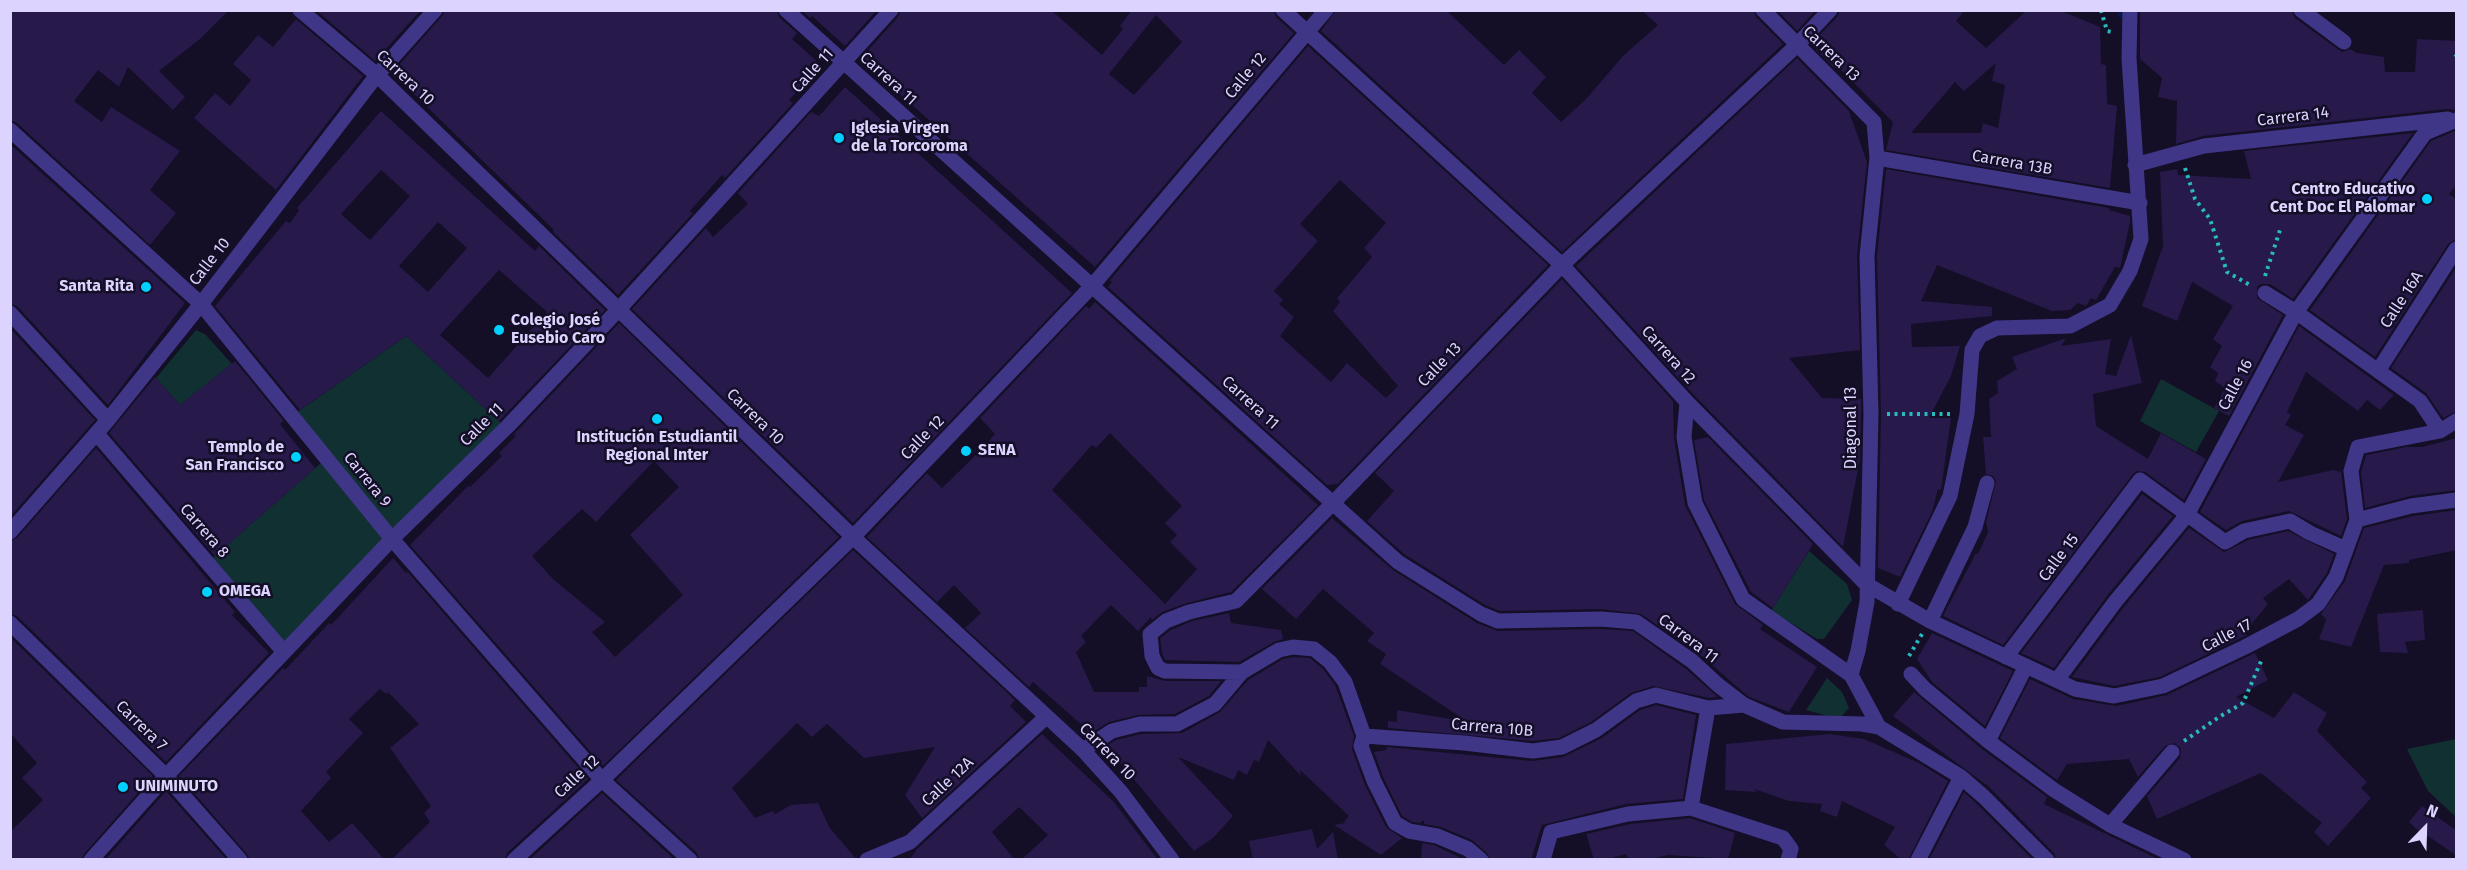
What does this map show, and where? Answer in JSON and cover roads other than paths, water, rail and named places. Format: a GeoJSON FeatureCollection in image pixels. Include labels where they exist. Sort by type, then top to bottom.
{"type":"FeatureCollection","features":[{"type":"Feature","properties":{"kind":"street","name":"Carrera 10"},"geometry":{"type":"LineString","coordinates":[[300,10],[377,75],[853,537],[1045,718],[1083,750],[1121,792],[1172,860]]}},
{"type":"Feature","properties":{"kind":"street","name":"Calle 10"},"geometry":{"type":"LineString","coordinates":[[10,532],[97,434],[201,304],[377,75],[435,10]]}},
{"type":"Feature","properties":{"kind":"street","name":"Carrera 11"},"geometry":{"type":"LineString","coordinates":[[786,10],[1398,562],[1481,614],[1498,621],[1601,619],[1636,622],[1692,661],[1744,705],[1784,722],[1862,724],[1879,727],[1961,777],[2047,860]]}},
{"type":"Feature","properties":{"kind":"street","name":"Calle 11"},"geometry":{"type":"LineString","coordinates":[[91,860],[166,776],[392,538],[508,426],[619,309],[891,10]]}},
{"type":"Feature","properties":{"kind":"street","name":"Carrera 12"},"geometry":{"type":"LineString","coordinates":[[1283,10],[1562,265],[1687,402],[1866,584],[1930,621],[2057,680]]}},
{"type":"Feature","properties":{"kind":"street","name":"Calle 12"},"geometry":{"type":"LineString","coordinates":[[514,860],[602,780],[853,537],[1092,286],[1326,10]]}},
{"type":"Feature","properties":{"kind":"street","name":"Carrera 13"},"geometry":{"type":"LineString","coordinates":[[1763,10],[1796,46],[1874,122]]}},
{"type":"Feature","properties":{"kind":"street","name":"Calle 13"},"geometry":{"type":"LineString","coordinates":[[1242,672],[1165,671],[1158,668],[1152,656],[1150,634],[1166,621],[1189,612],[1236,601],[1334,503],[1562,265],[1796,46],[1830,10]]}},
{"type":"Feature","properties":{"kind":"street"},"geometry":{"type":"LineString","coordinates":[[1898,604],[1950,496],[1967,414],[1972,351],[1980,336],[1997,328],[2070,326],[2109,305],[2130,271],[2141,239],[2128,32],[2130,10]]}},
{"type":"Feature","properties":{"kind":"street"},"geometry":{"type":"LineString","coordinates":[[2301,10],[2344,42]]}},
{"type":"Feature","properties":{"kind":"street","name":"Carrera 14"},"geometry":{"type":"LineString","coordinates":[[2135,165],[2204,146],[2457,119]]}},
{"type":"Feature","properties":{"kind":"street","name":"Calle 16"},"geometry":{"type":"LineString","coordinates":[[2057,680],[2115,602],[2187,515],[2296,312],[2425,133],[2457,119]]}},
{"type":"Feature","properties":{"kind":"street","name":"Diagonal 13"},"geometry":{"type":"LineString","coordinates":[[1851,675],[1867,602],[1871,414],[1867,256],[1877,158],[1874,122]]}},
{"type":"Feature","properties":{"kind":"street","name":"Carrera 9"},"geometry":{"type":"LineString","coordinates":[[10,130],[201,304],[392,538],[602,780],[690,860]]}},
{"type":"Feature","properties":{"kind":"street","name":"Carrera 13B"},"geometry":{"type":"LineString","coordinates":[[1877,158],[2140,203]]}},
{"type":"Feature","properties":{"kind":"street","name":"Calle 16A"},"geometry":{"type":"LineString","coordinates":[[2378,371],[2457,249]]}},
{"type":"Feature","properties":{"kind":"street"},"geometry":{"type":"LineString","coordinates":[[2265,293],[2296,312],[2420,401],[2440,431]]}},
{"type":"Feature","properties":{"kind":"street"},"geometry":{"type":"LineString","coordinates":[[10,314],[108,420]]}},
{"type":"Feature","properties":{"kind":"street"},"geometry":{"type":"LineString","coordinates":[[1687,402],[1684,437],[1695,503],[1743,599],[1851,675],[1879,727]]}},
{"type":"Feature","properties":{"kind":"street","name":"Calle 17"},"geometry":{"type":"LineString","coordinates":[[2057,680],[2075,689],[2114,696],[2163,686],[2284,627],[2318,604],[2336,577],[2357,520],[2351,471],[2358,447],[2440,431],[2457,422]]}},
{"type":"Feature","properties":{"kind":"street","name":"Carrera 8"},"geometry":{"type":"LineString","coordinates":[[97,434],[284,652]]}},
{"type":"Feature","properties":{"kind":"street","name":"Calle 15"},"geometry":{"type":"LineString","coordinates":[[2006,657],[2140,480],[2187,515]]}},
{"type":"Feature","properties":{"kind":"street"},"geometry":{"type":"LineString","coordinates":[[1930,621],[1975,527],[1987,483]]}},
{"type":"Feature","properties":{"kind":"street"},"geometry":{"type":"LineString","coordinates":[[2357,520],[2411,507],[2457,500]]}},
{"type":"Feature","properties":{"kind":"street"},"geometry":{"type":"LineString","coordinates":[[2187,515],[2225,542],[2244,531],[2290,521],[2346,549]]}},
{"type":"Feature","properties":{"kind":"street","name":"Carrera 7"},"geometry":{"type":"LineString","coordinates":[[10,623],[166,776],[240,860]]}},
{"type":"Feature","properties":{"kind":"street"},"geometry":{"type":"LineString","coordinates":[[1083,750],[1112,730],[1140,724],[1177,724],[1215,704],[1242,672],[1279,650],[1293,647],[1314,648],[1330,662],[1345,682],[1364,735],[1361,746],[1367,763],[1395,823],[1409,831],[1437,836],[1468,849],[1481,860]]}},
{"type":"Feature","properties":{"kind":"street"},"geometry":{"type":"LineString","coordinates":[[1988,741],[2026,666]]}},
{"type":"Feature","properties":{"kind":"street"},"geometry":{"type":"LineString","coordinates":[[1911,674],[1925,689],[1988,741],[2054,790],[2110,825],[2184,860]]}},
{"type":"Feature","properties":{"kind":"street","name":"Carrera 10B"},"geometry":{"type":"LineString","coordinates":[[1364,735],[1464,743],[1533,752],[1562,747],[1596,730],[1636,701],[1656,695],[1708,708]]}},
{"type":"Feature","properties":{"kind":"street","name":"Carrera 11"},"geometry":{"type":"LineString","coordinates":[[1708,708],[1744,705]]}},
{"type":"Feature","properties":{"kind":"street"},"geometry":{"type":"LineString","coordinates":[[1691,808],[1708,708]]}},
{"type":"Feature","properties":{"kind":"street","name":"Calle 12A"},"geometry":{"type":"LineString","coordinates":[[867,860],[910,842],[1045,718]]}},
{"type":"Feature","properties":{"kind":"street"},"geometry":{"type":"LineString","coordinates":[[2110,825],[2172,752]]}},
{"type":"Feature","properties":{"kind":"street"},"geometry":{"type":"LineString","coordinates":[[1918,860],[1961,777]]}},
{"type":"Feature","properties":{"kind":"street"},"geometry":{"type":"LineString","coordinates":[[1543,860],[1551,832],[1628,814],[1691,808],[1784,838],[1789,854]]}},
{"type":"Feature","properties":{"kind":"waterway"},"geometry":{"type":"LineString","coordinates":[[2121,10],[2121,15]]}},
{"type":"Feature","properties":{"kind":"place","name":"Iglesia Virgen de la Torcoroma"},"geometry":{"type":"Point","coordinates":[839,138]}},
{"type":"Feature","properties":{"kind":"place","name":"Centro Educativo Cent Doc El Palomar"},"geometry":{"type":"Point","coordinates":[2427,199]}},
{"type":"Feature","properties":{"kind":"place","name":"Santa Rita"},"geometry":{"type":"Point","coordinates":[146,287]}},
{"type":"Feature","properties":{"kind":"place","name":"Colegio José Eusebio Caro"},"geometry":{"type":"Point","coordinates":[499,330]}},
{"type":"Feature","properties":{"kind":"place","name":"Institución Estudiantil Regional Inter"},"geometry":{"type":"Point","coordinates":[657,419]}},
{"type":"Feature","properties":{"kind":"place","name":"SENA"},"geometry":{"type":"Point","coordinates":[966,451]}},
{"type":"Feature","properties":{"kind":"place","name":"Templo de San Francisco"},"geometry":{"type":"Point","coordinates":[296,457]}},
{"type":"Feature","properties":{"kind":"place","name":"OMEGA"},"geometry":{"type":"Point","coordinates":[207,592]}},
{"type":"Feature","properties":{"kind":"place","name":"UNIMINUTO"},"geometry":{"type":"Point","coordinates":[123,787]}}]}
